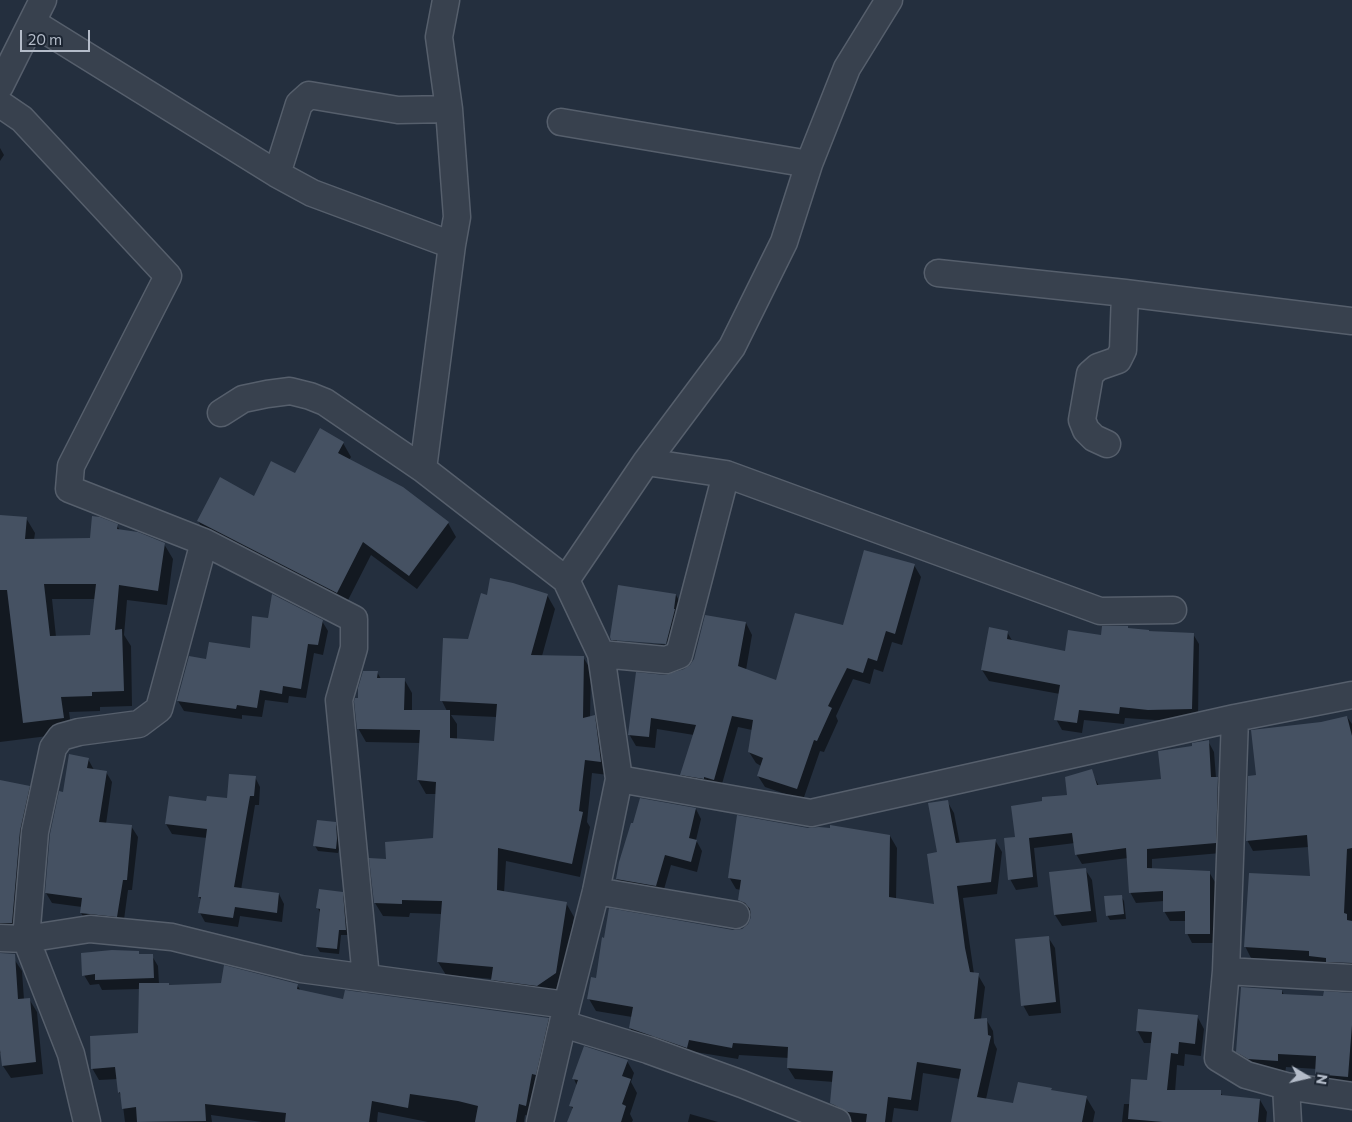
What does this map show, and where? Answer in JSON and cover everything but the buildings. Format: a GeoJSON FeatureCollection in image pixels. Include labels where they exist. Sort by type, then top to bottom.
{"type":"FeatureCollection","features":[{"type":"Feature","properties":{"kind":"street"},"geometry":{"type":"LineString","coordinates":[[423,469],[457,218],[449,109],[439,37],[446,0]]}},
{"type":"Feature","properties":{"kind":"street"},"geometry":{"type":"LineString","coordinates":[[566,580],[646,462],[732,347],[784,242],[809,164],[847,68],[889,0]]}},
{"type":"Feature","properties":{"kind":"street"},"geometry":{"type":"LineString","coordinates":[[0,86],[38,11],[277,174],[312,193],[452,244]]}},
{"type":"Feature","properties":{"kind":"street"},"geometry":{"type":"LineString","coordinates":[[277,174],[299,104],[309,96],[398,110],[449,109]]}},
{"type":"Feature","properties":{"kind":"street"},"geometry":{"type":"LineString","coordinates":[[0,104],[22,119],[168,276],[71,466],[69,489],[204,542],[354,619],[354,648],[339,700],[366,978]]}},
{"type":"Feature","properties":{"kind":"street"},"geometry":{"type":"LineString","coordinates":[[561,122],[809,164]]}},
{"type":"Feature","properties":{"kind":"street"},"geometry":{"type":"LineString","coordinates":[[938,274],[1125,293],[1352,320]]}},
{"type":"Feature","properties":{"kind":"street"},"geometry":{"type":"LineString","coordinates":[[1107,444],[1090,434],[1082,420],[1090,374],[1098,367],[1118,360],[1123,350],[1125,293]]}},
{"type":"Feature","properties":{"kind":"street"},"geometry":{"type":"LineString","coordinates":[[222,413],[243,399],[290,391],[325,402],[423,469],[566,580],[601,654],[619,779],[596,891],[540,1122]]}},
{"type":"Feature","properties":{"kind":"street"},"geometry":{"type":"LineString","coordinates":[[646,462],[726,474],[1100,612],[1173,610]]}},
{"type":"Feature","properties":{"kind":"street"},"geometry":{"type":"LineString","coordinates":[[601,654],[666,660],[679,655],[726,474]]}},
{"type":"Feature","properties":{"kind":"street"},"geometry":{"type":"LineString","coordinates":[[87,1122],[71,1054],[26,939],[35,832],[53,748],[62,737],[79,732],[139,724],[159,709],[204,542]]}},
{"type":"Feature","properties":{"kind":"street"},"geometry":{"type":"LineString","coordinates":[[619,779],[811,813],[1235,718],[1352,695]]}},
{"type":"Feature","properties":{"kind":"street"},"geometry":{"type":"LineString","coordinates":[[1235,718],[1226,971],[1218,1058],[1246,1075],[1286,1086],[1352,1096]]}},
{"type":"Feature","properties":{"kind":"street"},"geometry":{"type":"LineString","coordinates":[[596,891],[736,915]]}},
{"type":"Feature","properties":{"kind":"street"},"geometry":{"type":"LineString","coordinates":[[0,938],[26,939],[90,929],[172,937],[300,969],[366,978],[565,1014],[648,1050],[742,1084],[837,1122]]}},
{"type":"Feature","properties":{"kind":"street"},"geometry":{"type":"LineString","coordinates":[[1226,971],[1352,978]]}},
{"type":"Feature","properties":{"kind":"street"},"geometry":{"type":"LineString","coordinates":[[1286,1086],[1288,1122]]}}]}
